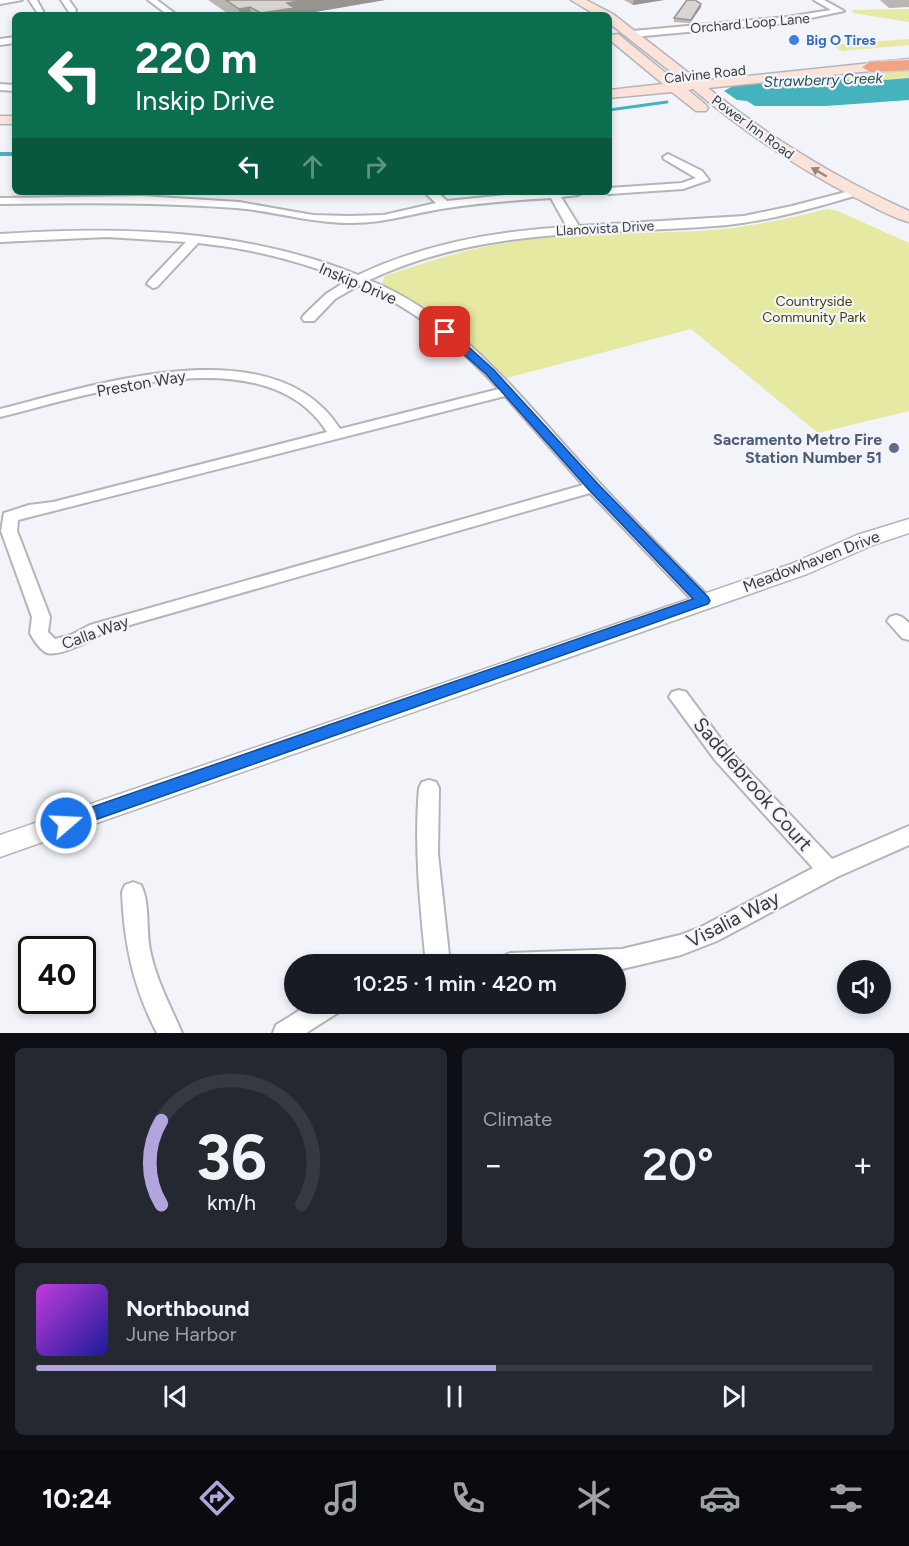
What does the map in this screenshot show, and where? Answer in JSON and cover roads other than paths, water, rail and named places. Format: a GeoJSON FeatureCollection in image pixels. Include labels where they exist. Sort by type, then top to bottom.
{"type":"FeatureCollection","features":[{"type":"Feature","properties":{"kind":"highway"},"geometry":{"type":"LineString","coordinates":[[870,67],[909,64]]}},
{"type":"Feature","properties":{"kind":"main road"},"geometry":{"type":"LineString","coordinates":[[569,0],[584,12]]}},
{"type":"Feature","properties":{"kind":"main road","name":"Power Inn Road"},"geometry":{"type":"LineString","coordinates":[[577,0],[600,12]]}},
{"type":"Feature","properties":{"kind":"main road","name":"Power Inn Road"},"geometry":{"type":"LineString","coordinates":[[612,19],[692,76],[765,138],[857,192],[909,217]]}},
{"type":"Feature","properties":{"kind":"main road","name":"Power Inn Road"},"geometry":{"type":"LineString","coordinates":[[612,35],[668,83],[759,151],[838,198],[909,231]]}},
{"type":"Feature","properties":{"kind":"main road","name":"Calvine Road"},"geometry":{"type":"LineString","coordinates":[[612,93],[692,76],[909,54]]}},
{"type":"Feature","properties":{"kind":"main road","name":"Calvine Road"},"geometry":{"type":"LineString","coordinates":[[692,76],[870,67]]}},
{"type":"Feature","properties":{"kind":"main road"},"geometry":{"type":"LineString","coordinates":[[727,68],[766,68]]}},
{"type":"Feature","properties":{"kind":"main road","name":"Calvine Road"},"geometry":{"type":"LineString","coordinates":[[612,84],[668,83]]}},
{"type":"Feature","properties":{"kind":"street"},"geometry":{"type":"LineString","coordinates":[[0,2],[18,0]]}},
{"type":"Feature","properties":{"kind":"street"},"geometry":{"type":"LineString","coordinates":[[65,0],[72,10]]}},
{"type":"Feature","properties":{"kind":"street"},"geometry":{"type":"LineString","coordinates":[[152,0],[169,12]]}},
{"type":"Feature","properties":{"kind":"street","name":"Orchard Loop Lane"},"geometry":{"type":"LineString","coordinates":[[633,34],[787,20],[840,11],[818,0]]}},
{"type":"Feature","properties":{"kind":"street"},"geometry":{"type":"LineString","coordinates":[[612,191],[683,186],[703,180],[698,173],[668,157]]}},
{"type":"Feature","properties":{"kind":"street","name":"Llanovista Drive"},"geometry":{"type":"LineString","coordinates":[[309,318],[332,293],[357,280],[399,260],[456,246],[496,237],[574,228],[692,224],[746,219],[857,192]]}},
{"type":"Feature","properties":{"kind":"street"},"geometry":{"type":"LineString","coordinates":[[433,195],[445,205]]}},
{"type":"Feature","properties":{"kind":"street"},"geometry":{"type":"LineString","coordinates":[[0,201],[107,198],[260,203],[313,218],[349,220],[384,218],[445,205],[535,195]]}},
{"type":"Feature","properties":{"kind":"street"},"geometry":{"type":"LineString","coordinates":[[554,195],[574,228]]}},
{"type":"Feature","properties":{"kind":"street","name":"Inskip Drive"},"geometry":{"type":"LineString","coordinates":[[0,238],[96,233],[195,239],[277,253],[333,270],[421,313],[463,347],[507,391],[593,487],[703,601]]}},
{"type":"Feature","properties":{"kind":"street"},"geometry":{"type":"LineString","coordinates":[[153,284],[195,239]]}},
{"type":"Feature","properties":{"kind":"street","name":"Preston Way"},"geometry":{"type":"LineString","coordinates":[[0,413],[156,377],[193,374],[228,375],[260,380],[296,393],[317,408],[336,434]]}},
{"type":"Feature","properties":{"kind":"street","name":"Calla Way"},"geometry":{"type":"LineString","coordinates":[[507,391],[53,507],[29,510],[10,517],[9,531],[41,617],[39,633],[51,647],[60,645],[77,640],[96,628],[593,487]]}},
{"type":"Feature","properties":{"kind":"street","name":"Meadowhaven Drive"},"geometry":{"type":"LineString","coordinates":[[0,846],[799,569],[865,540],[909,526]]}},
{"type":"Feature","properties":{"kind":"street","name":"Saddlebrook Court"},"geometry":{"type":"LineString","coordinates":[[679,697],[722,755],[829,870]]}},
{"type":"Feature","properties":{"kind":"street"},"geometry":{"type":"LineString","coordinates":[[429,788],[426,824],[428,874],[437,954]]}},
{"type":"Feature","properties":{"kind":"street","name":"Visalia Way"},"geometry":{"type":"LineString","coordinates":[[626,958],[681,945],[709,934],[829,870],[909,835]]}},
{"type":"Feature","properties":{"kind":"street"},"geometry":{"type":"LineString","coordinates":[[133,892],[135,938],[141,964],[152,997],[170,1033]]}},
{"type":"Feature","properties":{"kind":"street"},"geometry":{"type":"LineString","coordinates":[[285,1033],[314,1014]]}},
{"type":"Feature","properties":{"kind":"water","name":"Strawberry Creek"},"geometry":{"type":"Polygon","coordinates":[[[829,76],[860,82],[909,78],[909,100],[826,106],[755,106],[747,101],[737,100],[724,91],[733,86],[829,76]]]}},
{"type":"Feature","properties":{"kind":"waterway","name":"Strawberry Creek"},"geometry":{"type":"LineString","coordinates":[[612,110],[667,102]]}},
{"type":"Feature","properties":{"kind":"waterway","name":"Strawberry Creek"},"geometry":{"type":"LineString","coordinates":[[0,154],[12,154]]}},
{"type":"Feature","properties":{"kind":"place","name":"Big O Tires"},"geometry":{"type":"Point","coordinates":[794,40]}},
{"type":"Feature","properties":{"kind":"place","name":"Sacramento Metro Fire Station Number 51"},"geometry":{"type":"Point","coordinates":[894,448]}},
{"type":"Feature","properties":{"kind":"park label","name":"Countryside Community Park"},"geometry":{"type":"Point","coordinates":[814,310]}}]}
